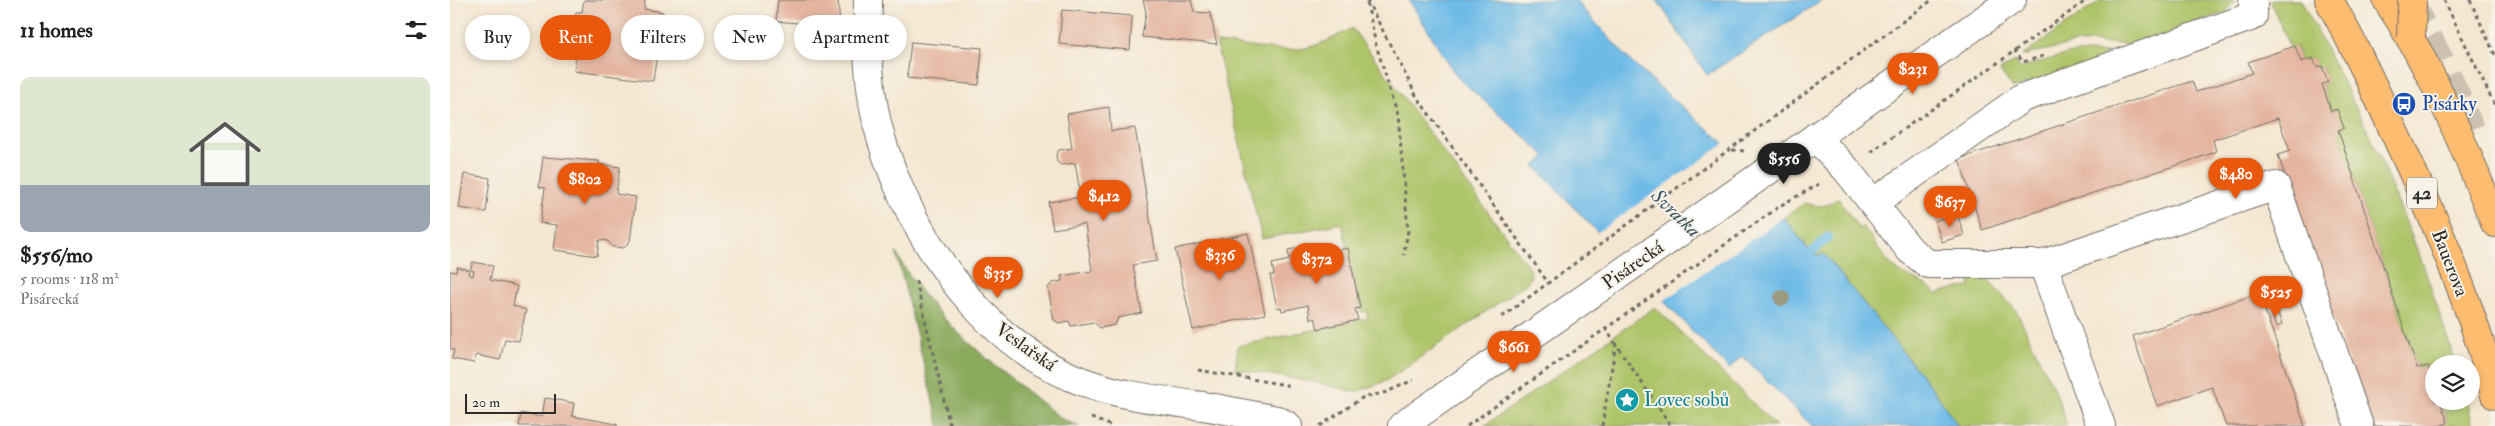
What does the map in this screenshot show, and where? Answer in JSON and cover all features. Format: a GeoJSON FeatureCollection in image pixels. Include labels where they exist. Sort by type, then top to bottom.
{"type":"FeatureCollection","features":[{"type":"Feature","properties":{"kind":"highway","name":"Bauerova"},"geometry":{"type":"LineString","coordinates":[[2329,0],[2377,94],[2418,182],[2445,247],[2495,395]]}},
{"type":"Feature","properties":{"kind":"highway"},"geometry":{"type":"LineString","coordinates":[[2387,0],[2411,37],[2435,82],[2495,223]]}},
{"type":"Feature","properties":{"kind":"highway"},"geometry":{"type":"LineString","coordinates":[[2411,37],[2412,0]]}},
{"type":"Feature","properties":{"kind":"street","name":"Veslařská"},"geometry":{"type":"LineString","coordinates":[[868,0],[867,34],[872,86],[881,138],[920,230],[956,284],[994,326],[1035,358],[1070,376],[1113,392],[1277,420],[1288,426]]}},
{"type":"Feature","properties":{"kind":"street","name":"Pisárecká"},"geometry":{"type":"LineString","coordinates":[[1402,426],[2012,0]]}},
{"type":"Feature","properties":{"kind":"street"},"geometry":{"type":"LineString","coordinates":[[1873,203],[2022,98],[2253,16],[2253,0]]}},
{"type":"Feature","properties":{"kind":"street"},"geometry":{"type":"LineString","coordinates":[[1815,137],[1846,169],[1910,250],[1928,264],[2043,264],[2276,186],[2359,426]]}},
{"type":"Feature","properties":{"kind":"street"},"geometry":{"type":"LineString","coordinates":[[2043,264],[2101,426]]}},
{"type":"Feature","properties":{"kind":"path"},"geometry":{"type":"LineString","coordinates":[[1367,0],[1376,45],[1398,115],[1408,230],[1404,255]]}},
{"type":"Feature","properties":{"kind":"path"},"geometry":{"type":"LineString","coordinates":[[1367,0],[1417,97],[1549,284],[1591,249],[1732,150],[1932,0]]}},
{"type":"Feature","properties":{"kind":"path"},"geometry":{"type":"LineString","coordinates":[[1467,426],[1783,204],[1846,169],[2087,0]]}},
{"type":"Feature","properties":{"kind":"path"},"geometry":{"type":"LineString","coordinates":[[2444,0],[2495,106]]}},
{"type":"Feature","properties":{"kind":"path"},"geometry":{"type":"LineString","coordinates":[[2470,0],[2495,55]]}},
{"type":"Feature","properties":{"kind":"path"},"geometry":{"type":"LineString","coordinates":[[914,272],[950,426]]}},
{"type":"Feature","properties":{"kind":"path"},"geometry":{"type":"LineString","coordinates":[[1605,328],[1671,426]]}},
{"type":"Feature","properties":{"kind":"path"},"geometry":{"type":"LineString","coordinates":[[1602,426],[1616,343]]}},
{"type":"Feature","properties":{"kind":"path"},"geometry":{"type":"LineString","coordinates":[[1198,370],[1292,386]]}},
{"type":"Feature","properties":{"kind":"path"},"geometry":{"type":"LineString","coordinates":[[1320,426],[1362,398],[1387,392],[1416,378]]}},
{"type":"Feature","properties":{"kind":"path"},"geometry":{"type":"LineString","coordinates":[[1086,416],[1109,425]]}},
{"type":"Feature","properties":{"kind":"green space"},"geometry":{"type":"Polygon","coordinates":[[[2101,0],[2235,0],[2226,12],[2138,45],[2093,42],[2071,44],[2022,56],[2101,0]]]}},
{"type":"Feature","properties":{"kind":"green space"},"geometry":{"type":"Polygon","coordinates":[[[2270,0],[2301,0],[2372,139],[2423,264],[2453,355],[2425,355],[2425,367],[2417,368],[2338,130],[2337,109],[2331,111],[2322,84],[2327,82],[2323,67],[2317,68],[2313,58],[2301,62],[2296,46],[2290,48],[2270,0]]]}},
{"type":"Feature","properties":{"kind":"green space"},"geometry":{"type":"Polygon","coordinates":[[[1352,28],[1530,269],[1531,277],[1526,284],[1386,381],[1356,392],[1314,382],[1235,369],[1238,346],[1368,318],[1366,311],[1361,312],[1342,223],[1262,239],[1216,43],[1285,50],[1306,48],[1330,40],[1352,28]]]}},
{"type":"Feature","properties":{"kind":"green space"},"geometry":{"type":"Polygon","coordinates":[[[2087,52],[2109,53],[2087,66],[2013,88],[2000,71],[2015,61],[2020,68],[2068,54],[2087,52]]]}},
{"type":"Feature","properties":{"kind":"green space"},"geometry":{"type":"Polygon","coordinates":[[[1838,198],[1859,229],[1863,226],[1884,257],[1894,267],[1928,287],[1936,294],[1956,288],[1970,287],[1970,280],[1984,276],[2016,310],[2058,398],[2067,426],[1958,426],[1935,392],[1824,254],[1815,256],[1783,218],[1805,203],[1822,206],[1838,198]]]}},
{"type":"Feature","properties":{"kind":"green space"},"geometry":{"type":"Polygon","coordinates":[[[896,252],[928,300],[970,343],[1062,419],[1079,426],[939,426],[896,252]]]}},
{"type":"Feature","properties":{"kind":"green space"},"geometry":{"type":"Polygon","coordinates":[[[1655,307],[1776,426],[1484,426],[1635,321],[1655,307]]]}},
{"type":"Feature","properties":{"kind":"green space"},"geometry":{"type":"Polygon","coordinates":[[[2443,410],[2469,410],[2473,426],[2439,426],[2448,422],[2443,410]]]}},
{"type":"Feature","properties":{"kind":"water","name":"Svratka"},"geometry":{"type":"Polygon","coordinates":[[[1409,0],[1575,0],[1632,63],[1732,150],[1811,253],[1815,256],[1824,254],[1935,392],[1958,426],[1812,426],[1742,356],[1729,369],[1534,166],[1546,156],[1457,77],[1409,0]]]}},
{"type":"Feature","properties":{"kind":"water"},"geometry":{"type":"Polygon","coordinates":[[[1657,0],[1822,0],[1707,75],[1657,0]]]}},
{"type":"Feature","properties":{"kind":"pier"},"geometry":{"type":"Polygon","coordinates":[[[1727,142],[1785,216],[1662,302],[1595,234],[1727,142]]]}},
{"type":"Feature","properties":{"kind":"building"},"geometry":{"type":"Polygon","coordinates":[[[584,0],[645,0],[644,9],[663,12],[663,15],[621,15],[621,60],[656,60],[653,81],[574,71],[575,60],[611,60],[611,15],[576,15],[576,12],[582,12],[584,0]]]}},
{"type":"Feature","properties":{"kind":"building"},"geometry":{"type":"Polygon","coordinates":[[[778,0],[838,0],[839,15],[794,15],[794,23],[784,22],[784,15],[777,15],[778,0]]]}},
{"type":"Feature","properties":{"kind":"building"},"geometry":{"type":"Polygon","coordinates":[[[1143,0],[1191,0],[1194,12],[1210,13],[1217,44],[1142,37],[1146,12],[1143,0]]]}},
{"type":"Feature","properties":{"kind":"building"},"geometry":{"type":"Polygon","coordinates":[[[1062,10],[1132,16],[1130,50],[1059,44],[1062,10]]]}},
{"type":"Feature","properties":{"kind":"building"},"geometry":{"type":"Polygon","coordinates":[[[911,42],[982,48],[979,85],[907,78],[911,42]]]}},
{"type":"Feature","properties":{"kind":"building"},"geometry":{"type":"Polygon","coordinates":[[[2295,46],[2301,62],[2313,58],[2317,68],[2322,66],[2328,82],[2322,84],[2331,111],[2337,109],[2344,128],[2338,130],[2417,368],[2425,367],[2425,410],[2443,410],[2448,423],[2439,426],[2373,426],[2363,399],[2361,400],[2278,155],[2290,151],[2278,118],[2213,140],[2216,152],[1982,230],[1959,159],[2192,81],[2196,92],[2252,73],[2248,62],[2295,46]]]}},
{"type":"Feature","properties":{"kind":"building"},"geometry":{"type":"Polygon","coordinates":[[[1109,107],[1111,131],[1135,128],[1157,261],[1133,265],[1142,313],[1118,318],[1115,325],[1100,328],[1094,322],[1071,326],[1069,321],[1059,323],[1054,320],[1048,288],[1052,283],[1062,281],[1061,276],[1092,271],[1085,224],[1053,229],[1048,202],[1081,197],[1075,163],[1061,165],[1057,162],[1056,154],[1059,150],[1072,148],[1067,114],[1109,107]]]}},
{"type":"Feature","properties":{"kind":"building"},"geometry":{"type":"Polygon","coordinates":[[[543,157],[599,161],[599,164],[620,167],[616,194],[636,197],[630,241],[624,248],[612,247],[608,241],[599,240],[597,256],[554,250],[557,225],[540,223],[545,188],[539,187],[543,157]]]}},
{"type":"Feature","properties":{"kind":"building"},"geometry":{"type":"Polygon","coordinates":[[[464,174],[490,178],[486,212],[459,208],[464,174]]]}},
{"type":"Feature","properties":{"kind":"building"},"geometry":{"type":"Polygon","coordinates":[[[1957,213],[1964,235],[1942,242],[1935,221],[1957,213]]]}},
{"type":"Feature","properties":{"kind":"building"},"geometry":{"type":"Polygon","coordinates":[[[1248,233],[1265,314],[1193,330],[1175,249],[1248,233]]]}},
{"type":"Feature","properties":{"kind":"building"},"geometry":{"type":"Polygon","coordinates":[[[1319,244],[1322,254],[1348,248],[1360,308],[1355,309],[1358,320],[1318,329],[1315,318],[1310,319],[1308,305],[1282,311],[1281,307],[1277,308],[1270,275],[1274,275],[1272,264],[1289,260],[1288,250],[1319,244]]]}},
{"type":"Feature","properties":{"kind":"building"},"geometry":{"type":"Polygon","coordinates":[[[473,262],[493,266],[490,280],[517,286],[513,306],[526,310],[519,341],[505,339],[500,360],[476,355],[474,363],[452,359],[454,350],[450,349],[450,271],[456,272],[457,267],[469,270],[468,274],[473,276],[474,271],[470,270],[473,262]]]}},
{"type":"Feature","properties":{"kind":"building"},"geometry":{"type":"Polygon","coordinates":[[[2259,293],[2305,426],[2226,426],[2212,387],[2157,406],[2133,336],[2259,293]]]}},
{"type":"Feature","properties":{"kind":"building"},"geometry":{"type":"Polygon","coordinates":[[[2277,310],[2282,325],[2276,327],[2271,312],[2277,310]]]}},
{"type":"Feature","properties":{"kind":"building"},"geometry":{"type":"Polygon","coordinates":[[[545,398],[574,403],[572,416],[617,424],[617,426],[519,426],[521,413],[542,417],[545,398]]]}},
{"type":"Feature","properties":{"kind":"waterway"},"geometry":{"type":"LineString","coordinates":[[1811,253],[1828,237]]}},
{"type":"Feature","properties":{"kind":"tunnel"},"geometry":{"type":"LineString","coordinates":[[2409,0],[2445,70],[2471,130]]}},
{"type":"Feature","properties":{"kind":"place","name":"Pisárky"},"geometry":{"type":"Point","coordinates":[2404,104]}},
{"type":"Feature","properties":{"kind":"place","name":"Lovec sobů"},"geometry":{"type":"Point","coordinates":[1627,400]}}]}
